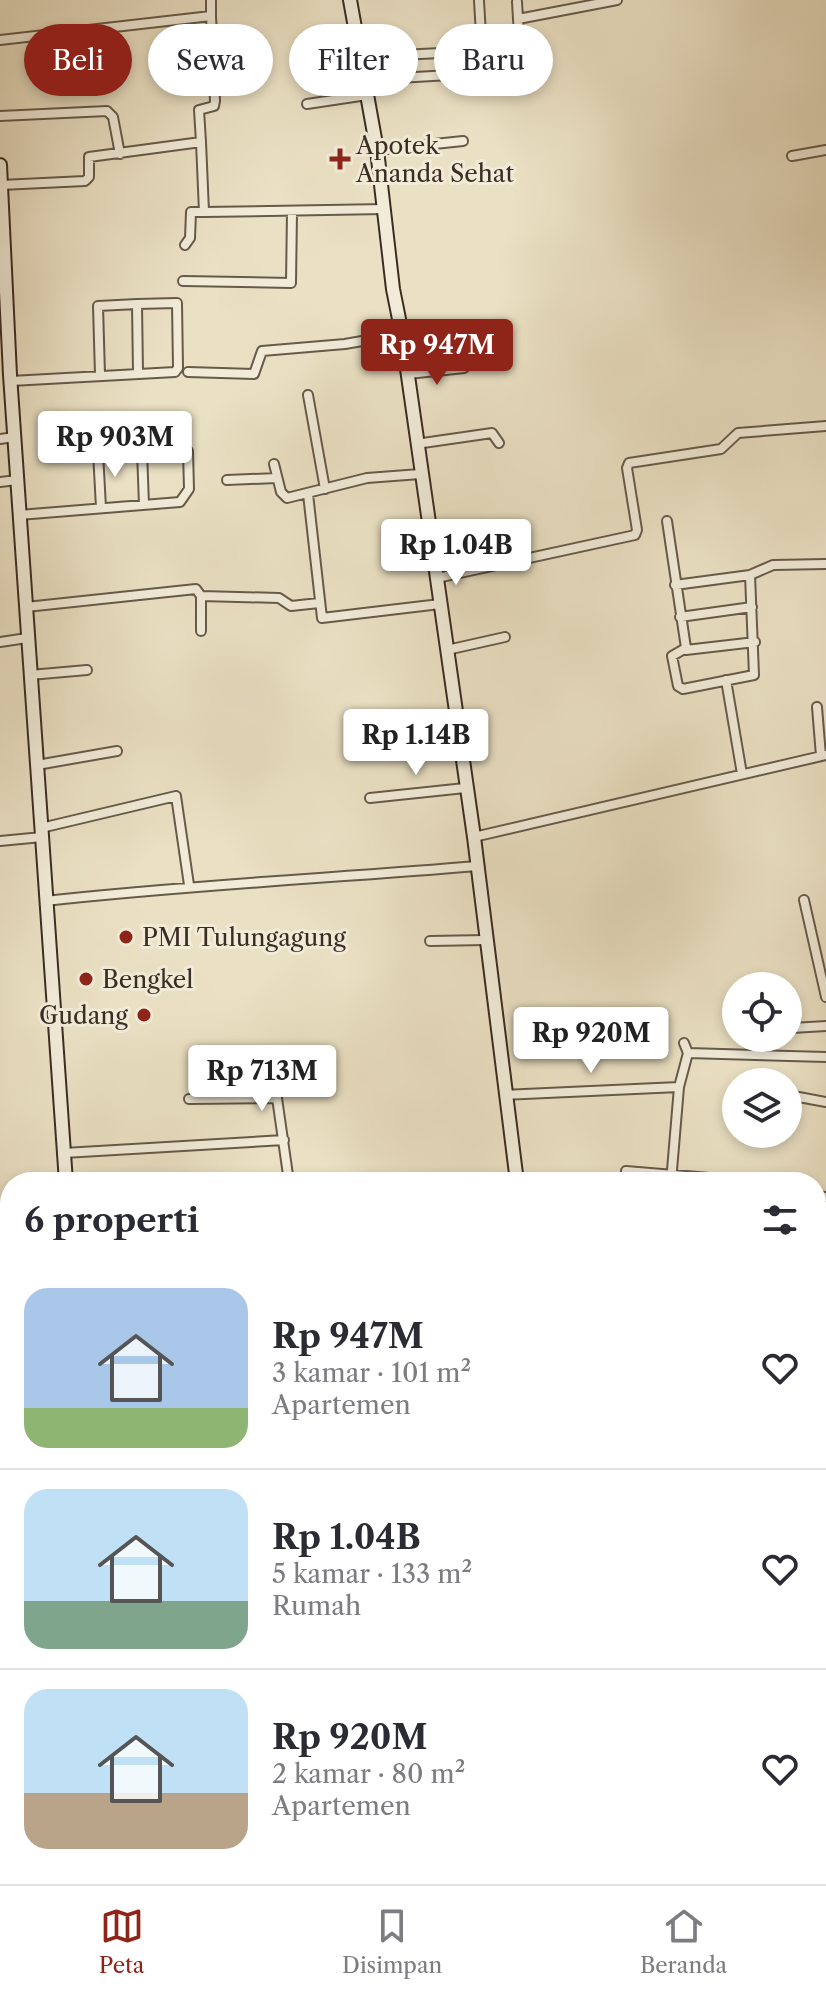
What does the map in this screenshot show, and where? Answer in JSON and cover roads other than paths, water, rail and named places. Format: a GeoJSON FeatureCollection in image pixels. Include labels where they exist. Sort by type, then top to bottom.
{"type":"FeatureCollection","features":[{"type":"Feature","properties":{"kind":"street"},"geometry":{"type":"LineString","coordinates":[[204,212],[199,110],[214,106],[215,101],[211,0]]}},
{"type":"Feature","properties":{"kind":"street"},"geometry":{"type":"LineString","coordinates":[[350,0],[355,24]]}},
{"type":"Feature","properties":{"kind":"street"},"geometry":{"type":"LineString","coordinates":[[518,19],[617,0]]}},
{"type":"Feature","properties":{"kind":"street"},"geometry":{"type":"LineString","coordinates":[[479,1],[480,24]]}},
{"type":"Feature","properties":{"kind":"street"},"geometry":{"type":"LineString","coordinates":[[517,2],[518,24]]}},
{"type":"Feature","properties":{"kind":"street"},"geometry":{"type":"LineString","coordinates":[[0,40],[211,16]]}},
{"type":"Feature","properties":{"kind":"street"},"geometry":{"type":"LineString","coordinates":[[307,104],[360,96]]}},
{"type":"Feature","properties":{"kind":"street"},"geometry":{"type":"LineString","coordinates":[[367,96],[474,837],[516,1172]]}},
{"type":"Feature","properties":{"kind":"street"},"geometry":{"type":"LineString","coordinates":[[0,116],[107,111],[113,117],[120,154]]}},
{"type":"Feature","properties":{"kind":"street"},"geometry":{"type":"LineString","coordinates":[[377,150],[463,141]]}},
{"type":"Feature","properties":{"kind":"street"},"geometry":{"type":"LineString","coordinates":[[1,185],[85,181],[89,177],[88,158],[201,142]]}},
{"type":"Feature","properties":{"kind":"street"},"geometry":{"type":"LineString","coordinates":[[792,156],[826,150]]}},
{"type":"Feature","properties":{"kind":"street"},"geometry":{"type":"LineString","coordinates":[[0,165],[7,377],[14,437],[65,1172]]}},
{"type":"Feature","properties":{"kind":"street"},"geometry":{"type":"LineString","coordinates":[[185,245],[190,238],[191,212],[385,209]]}},
{"type":"Feature","properties":{"kind":"street"},"geometry":{"type":"LineString","coordinates":[[183,281],[291,283],[292,212]]}},
{"type":"Feature","properties":{"kind":"street"},"geometry":{"type":"LineString","coordinates":[[7,377],[100,375],[175,372],[178,368],[177,303],[98,306],[100,375]]}},
{"type":"Feature","properties":{"kind":"street"},"geometry":{"type":"LineString","coordinates":[[137,304],[138,373]]}},
{"type":"Feature","properties":{"kind":"street"},"geometry":{"type":"LineString","coordinates":[[188,372],[254,374],[262,351],[345,344],[402,334]]}},
{"type":"Feature","properties":{"kind":"street"},"geometry":{"type":"LineString","coordinates":[[408,374],[464,368]]}},
{"type":"Feature","properties":{"kind":"street"},"geometry":{"type":"LineString","coordinates":[[308,395],[325,489]]}},
{"type":"Feature","properties":{"kind":"street"},"geometry":{"type":"LineString","coordinates":[[437,578],[635,535],[637,530],[627,468],[629,463],[721,449],[738,433],[826,426]]}},
{"type":"Feature","properties":{"kind":"street"},"geometry":{"type":"LineString","coordinates":[[416,444],[492,433],[499,443]]}},
{"type":"Feature","properties":{"kind":"street"},"geometry":{"type":"LineString","coordinates":[[0,439],[14,437]]}},
{"type":"Feature","properties":{"kind":"street"},"geometry":{"type":"LineString","coordinates":[[142,451],[144,505]]}},
{"type":"Feature","properties":{"kind":"street"},"geometry":{"type":"LineString","coordinates":[[19,515],[185,499],[189,489],[188,451]]}},
{"type":"Feature","properties":{"kind":"street"},"geometry":{"type":"LineString","coordinates":[[98,452],[101,508]]}},
{"type":"Feature","properties":{"kind":"street"},"geometry":{"type":"LineString","coordinates":[[274,464],[287,498],[367,478],[420,474]]}},
{"type":"Feature","properties":{"kind":"street"},"geometry":{"type":"LineString","coordinates":[[227,480],[277,478]]}},
{"type":"Feature","properties":{"kind":"street"},"geometry":{"type":"LineString","coordinates":[[0,482],[17,480]]}},
{"type":"Feature","properties":{"kind":"street"},"geometry":{"type":"LineString","coordinates":[[308,494],[319,603],[324,618],[440,604]]}},
{"type":"Feature","properties":{"kind":"street"},"geometry":{"type":"LineString","coordinates":[[667,521],[686,650]]}},
{"type":"Feature","properties":{"kind":"street"},"geometry":{"type":"LineString","coordinates":[[675,585],[750,575],[773,565],[826,564]]}},
{"type":"Feature","properties":{"kind":"street"},"geometry":{"type":"LineString","coordinates":[[750,575],[755,642],[755,674],[680,688],[672,656],[686,650],[755,642]]}},
{"type":"Feature","properties":{"kind":"street"},"geometry":{"type":"LineString","coordinates":[[26,607],[192,589],[199,591],[201,596],[201,631]]}},
{"type":"Feature","properties":{"kind":"street"},"geometry":{"type":"LineString","coordinates":[[201,596],[279,598],[291,606],[319,603]]}},
{"type":"Feature","properties":{"kind":"street"},"geometry":{"type":"LineString","coordinates":[[680,617],[752,607]]}},
{"type":"Feature","properties":{"kind":"street"},"geometry":{"type":"LineString","coordinates":[[447,650],[505,637]]}},
{"type":"Feature","properties":{"kind":"street"},"geometry":{"type":"LineString","coordinates":[[0,642],[27,638]]}},
{"type":"Feature","properties":{"kind":"street"},"geometry":{"type":"LineString","coordinates":[[30,675],[87,670]]}},
{"type":"Feature","properties":{"kind":"street"},"geometry":{"type":"LineString","coordinates":[[726,680],[742,774]]}},
{"type":"Feature","properties":{"kind":"street"},"geometry":{"type":"LineString","coordinates":[[474,837],[824,756],[817,707]]}},
{"type":"Feature","properties":{"kind":"street"},"geometry":{"type":"LineString","coordinates":[[37,765],[117,751]]}},
{"type":"Feature","properties":{"kind":"street"},"geometry":{"type":"LineString","coordinates":[[370,798],[465,788]]}},
{"type":"Feature","properties":{"kind":"street"},"geometry":{"type":"LineString","coordinates":[[0,841],[176,796],[189,885]]}},
{"type":"Feature","properties":{"kind":"street"},"geometry":{"type":"LineString","coordinates":[[45,901],[189,885],[261,884],[478,866]]}},
{"type":"Feature","properties":{"kind":"street"},"geometry":{"type":"LineString","coordinates":[[804,900],[826,997]]}},
{"type":"Feature","properties":{"kind":"street"},"geometry":{"type":"LineString","coordinates":[[430,941],[486,940]]}},
{"type":"Feature","properties":{"kind":"street"},"geometry":{"type":"LineString","coordinates":[[802,1027],[826,1026]]}},
{"type":"Feature","properties":{"kind":"street"},"geometry":{"type":"LineString","coordinates":[[671,1172],[679,1087],[688,1053],[684,1043]]}},
{"type":"Feature","properties":{"kind":"street"},"geometry":{"type":"LineString","coordinates":[[688,1053],[826,1057]]}},
{"type":"Feature","properties":{"kind":"street"},"geometry":{"type":"LineString","coordinates":[[505,1095],[679,1087]]}},
{"type":"Feature","properties":{"kind":"street"},"geometry":{"type":"LineString","coordinates":[[189,1099],[275,1097],[288,1172]]}},
{"type":"Feature","properties":{"kind":"street"},"geometry":{"type":"LineString","coordinates":[[802,1098],[826,1102]]}},
{"type":"Feature","properties":{"kind":"street"},"geometry":{"type":"LineString","coordinates":[[64,1153],[284,1140]]}},
{"type":"Feature","properties":{"kind":"street"},"geometry":{"type":"LineString","coordinates":[[626,1171],[634,1172]]}},
{"type":"Feature","properties":{"kind":"place","name":"Apotek Ananda Sehat"},"geometry":{"type":"Point","coordinates":[340,159]}},
{"type":"Feature","properties":{"kind":"place","name":"PMI Tulungagung"},"geometry":{"type":"Point","coordinates":[126,937]}},
{"type":"Feature","properties":{"kind":"place","name":"Bengkel"},"geometry":{"type":"Point","coordinates":[86,979]}},
{"type":"Feature","properties":{"kind":"place","name":"Gudang"},"geometry":{"type":"Point","coordinates":[144,1015]}}]}
